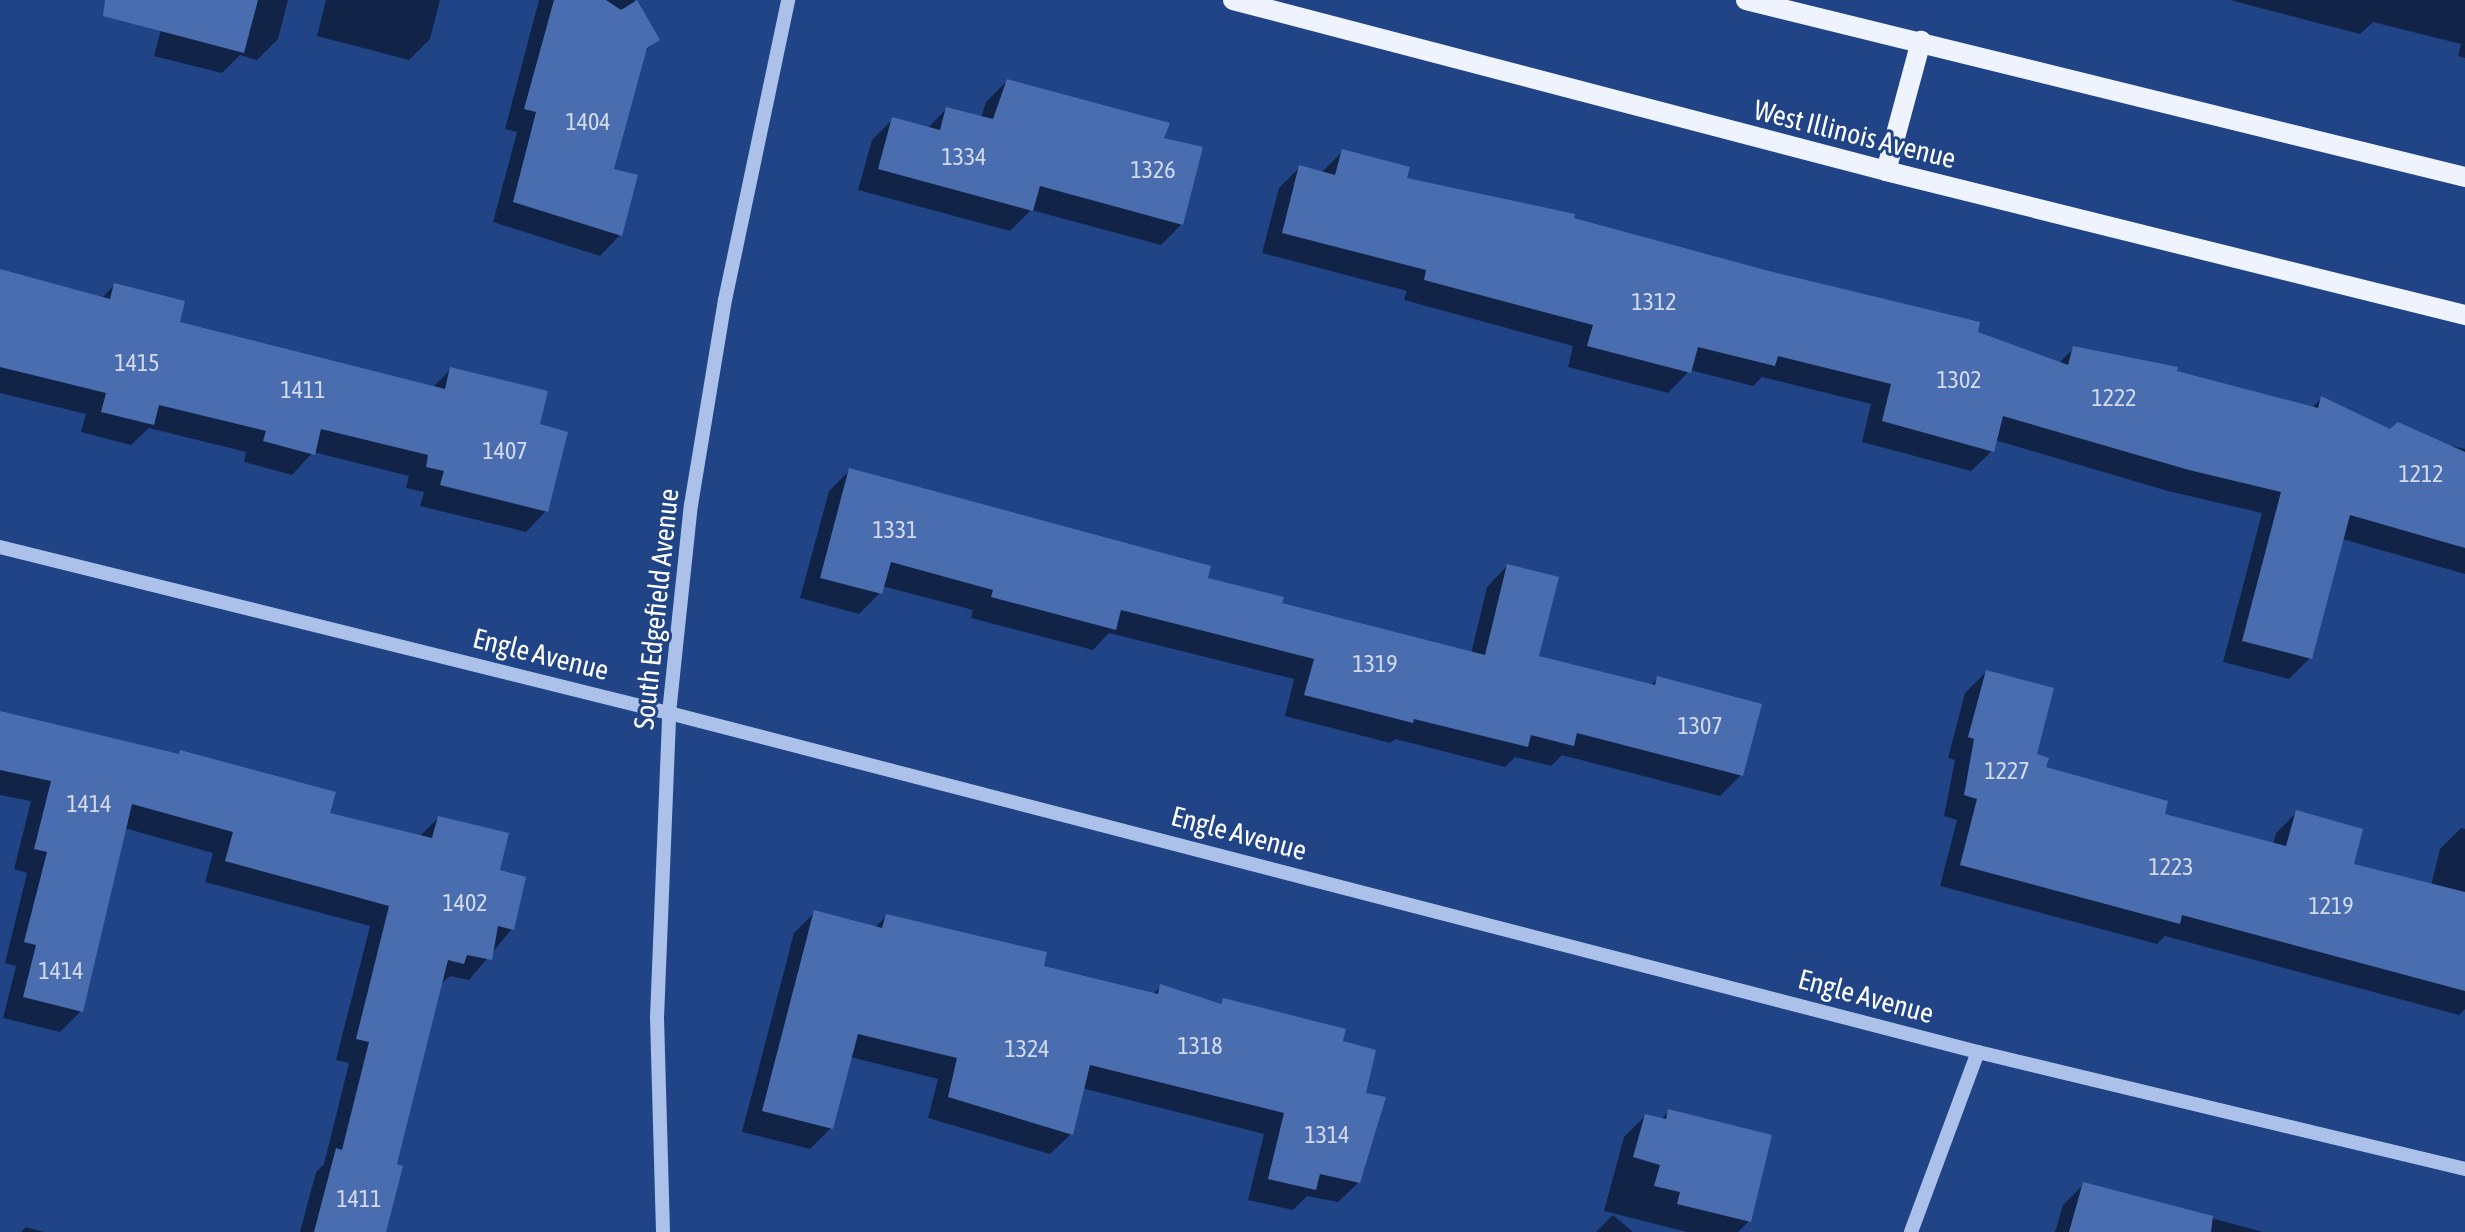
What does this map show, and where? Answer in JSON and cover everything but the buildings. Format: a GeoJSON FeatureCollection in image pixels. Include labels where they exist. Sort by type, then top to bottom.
{"type":"FeatureCollection","features":[{"type":"Feature","properties":{"kind":"main road","name":"West Illinois Avenue"},"geometry":{"type":"LineString","coordinates":[[1233,0],[1886,171],[2465,315]]}},
{"type":"Feature","properties":{"kind":"main road"},"geometry":{"type":"LineString","coordinates":[[1746,0],[2465,177]]}},
{"type":"Feature","properties":{"kind":"main road"},"geometry":{"type":"LineString","coordinates":[[1886,171],[1921,41]]}},
{"type":"Feature","properties":{"kind":"street","name":"South Edgefield Avenue"},"geometry":{"type":"LineString","coordinates":[[663,1232],[657,1018],[669,713],[691,505],[725,300],[788,0]]}},
{"type":"Feature","properties":{"kind":"street","name":"Engle Avenue"},"geometry":{"type":"LineString","coordinates":[[0,547],[669,713],[1978,1052],[2465,1169]]}},
{"type":"Feature","properties":{"kind":"street"},"geometry":{"type":"LineString","coordinates":[[1911,1232],[1978,1052]]}}]}
